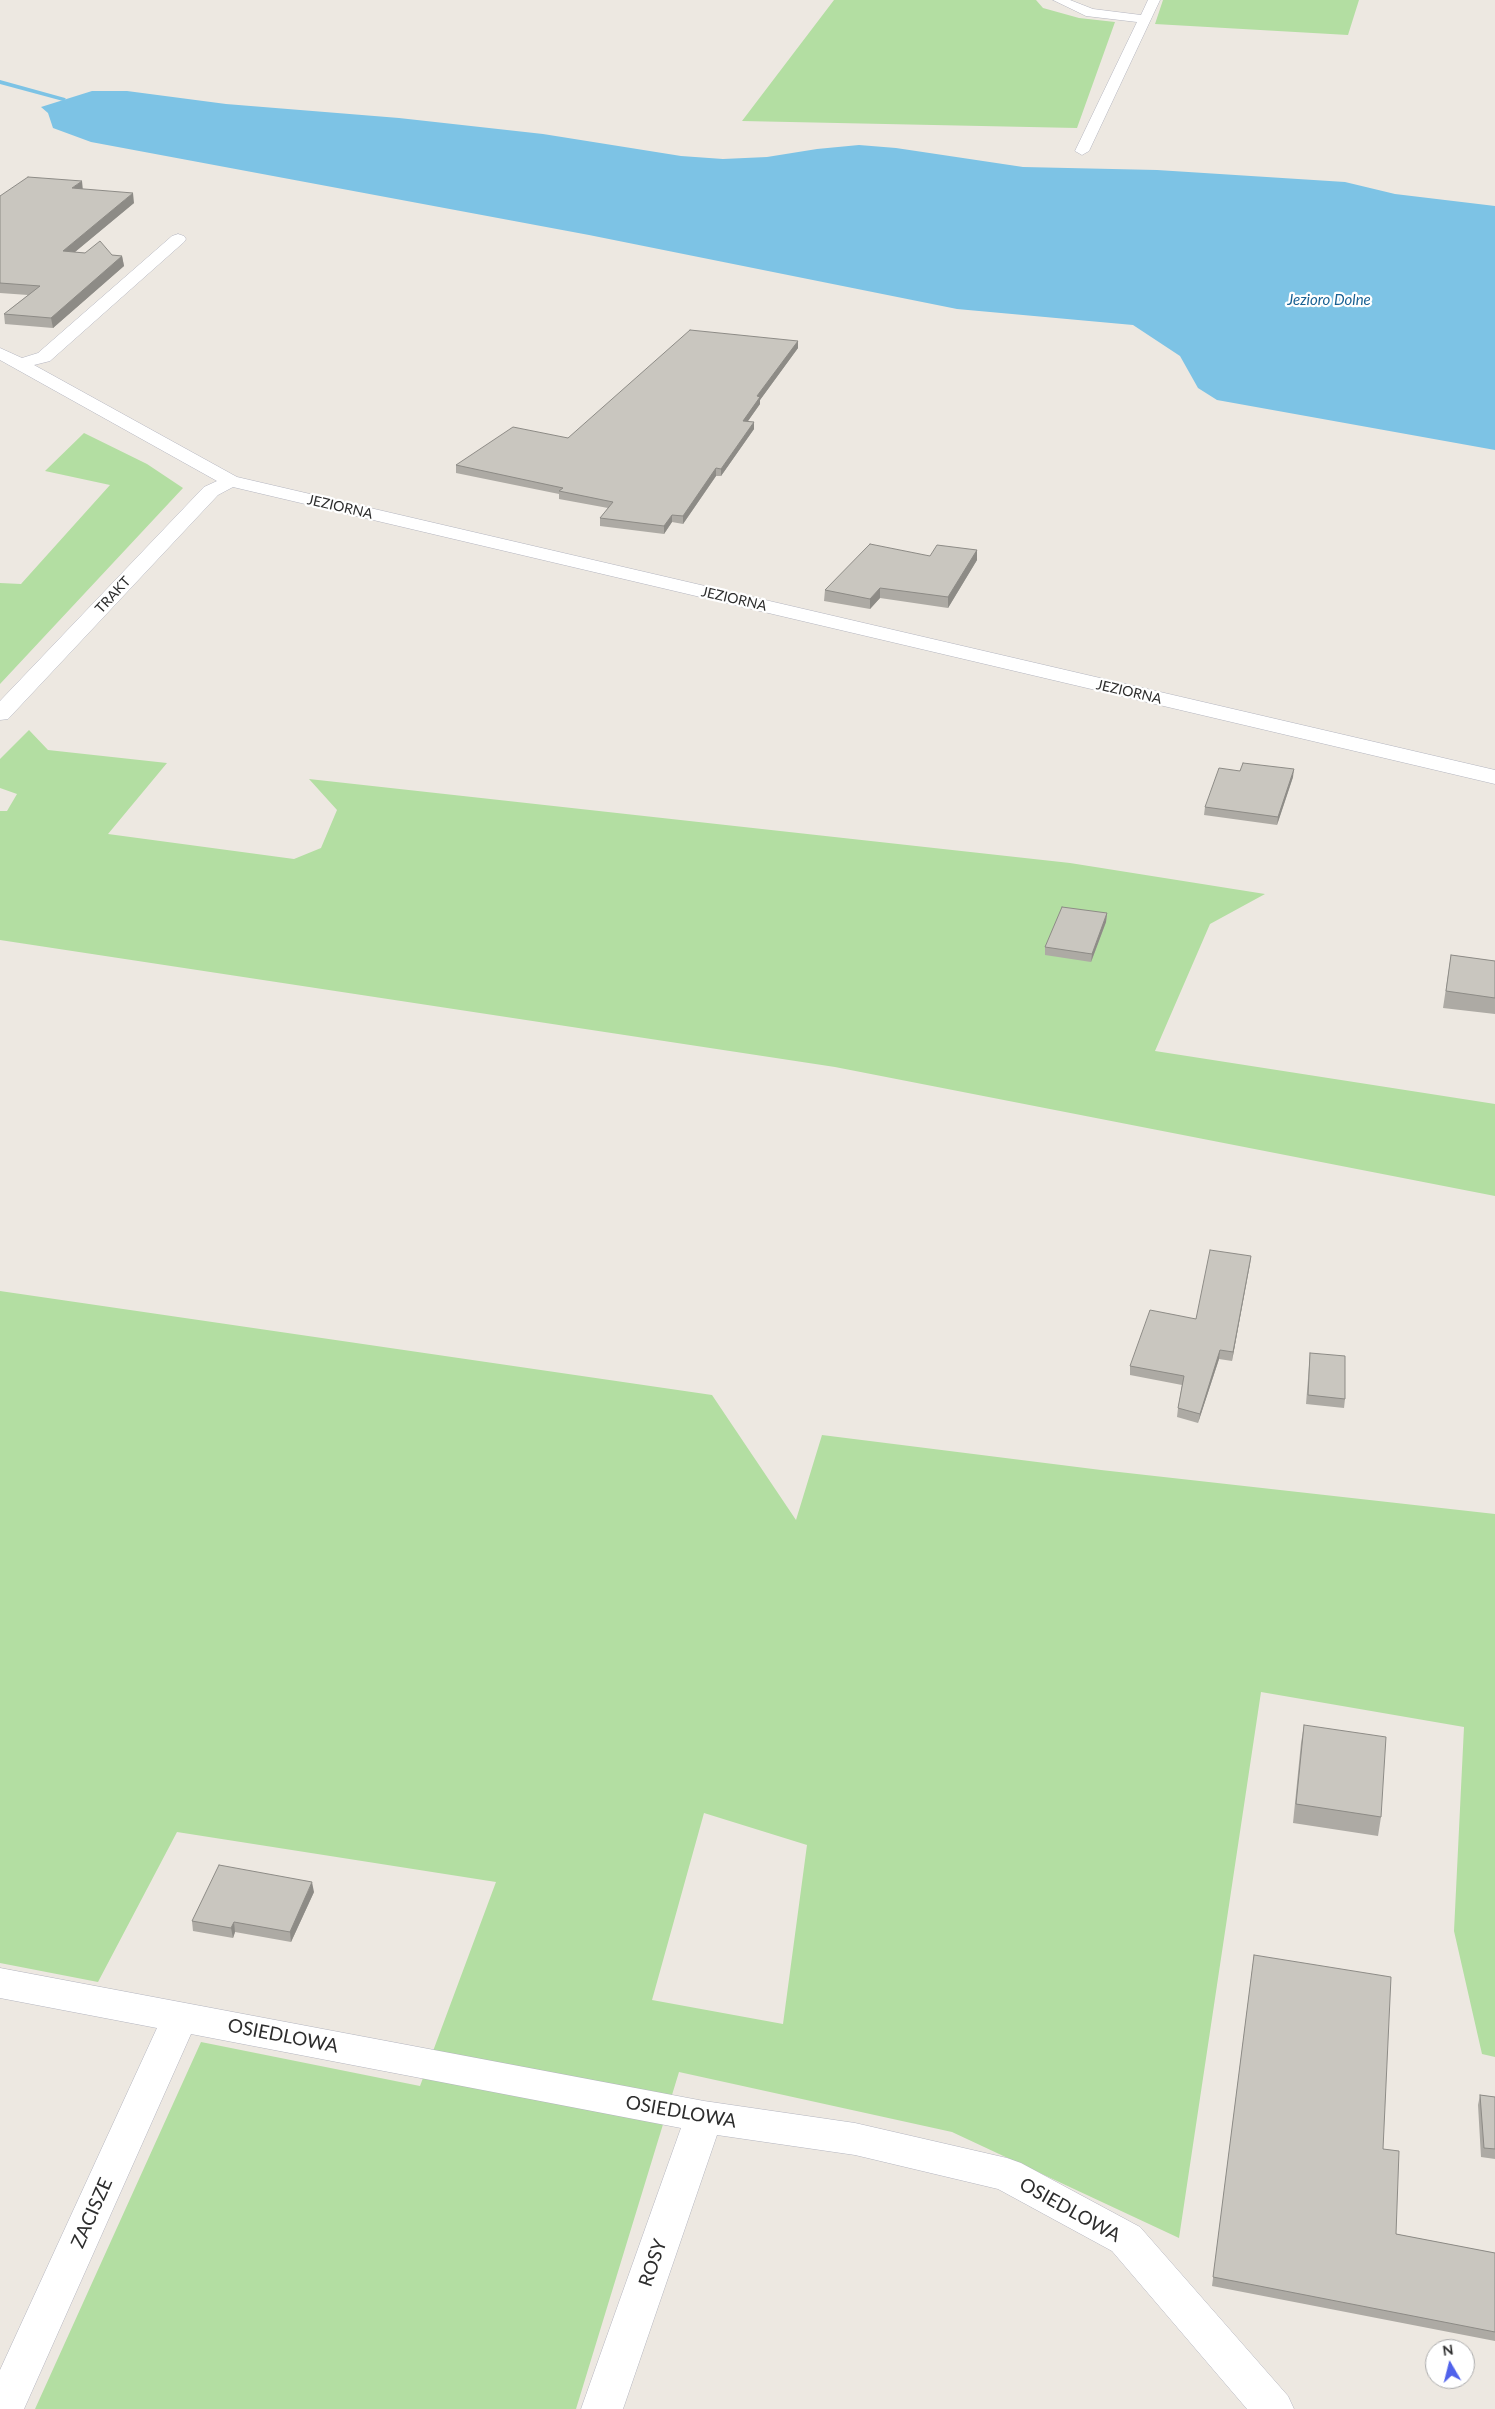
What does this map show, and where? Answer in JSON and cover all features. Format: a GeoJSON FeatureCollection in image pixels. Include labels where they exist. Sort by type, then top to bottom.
{"type":"FeatureCollection","features":[{"type":"Feature","properties":{"kind":"street"},"geometry":{"type":"LineString","coordinates":[[1059,0],[1092,13],[1146,19]]}},
{"type":"Feature","properties":{"kind":"street"},"geometry":{"type":"LineString","coordinates":[[1082,151],[1154,0]]}},
{"type":"Feature","properties":{"kind":"street"},"geometry":{"type":"LineString","coordinates":[[19,364],[44,357],[178,239]]}},
{"type":"Feature","properties":{"kind":"street","name":"JEZIORNA"},"geometry":{"type":"LineString","coordinates":[[0,353],[231,481],[1495,777]]}},
{"type":"Feature","properties":{"kind":"street","name":"TRAKT"},"geometry":{"type":"LineString","coordinates":[[0,714],[211,492],[231,481]]}},
{"type":"Feature","properties":{"kind":"street","name":"OSIEDLOWA"},"geometry":{"type":"LineString","coordinates":[[0,1983],[704,2117],[855,2139],[1007,2175],[1126,2239],[1273,2409]]}},
{"type":"Feature","properties":{"kind":"street","name":"ZACISZE"},"geometry":{"type":"LineString","coordinates":[[3,2409],[181,2016]]}},
{"type":"Feature","properties":{"kind":"street","name":"ROSY"},"geometry":{"type":"LineString","coordinates":[[602,2409],[704,2117]]}},
{"type":"Feature","properties":{"kind":"green space"},"geometry":{"type":"Polygon","coordinates":[[[834,0],[1036,0],[1043,8],[1079,18],[1115,22],[1077,128],[742,121],[834,0]]]}},
{"type":"Feature","properties":{"kind":"green space"},"geometry":{"type":"Polygon","coordinates":[[[1163,0],[1359,0],[1348,35],[1155,24],[1163,0]]]}},
{"type":"Feature","properties":{"kind":"green space"},"geometry":{"type":"Polygon","coordinates":[[[84,433],[147,464],[183,488],[0,684],[0,583],[21,584],[110,485],[45,471],[84,433]]]}},
{"type":"Feature","properties":{"kind":"green space"},"geometry":{"type":"Polygon","coordinates":[[[29,730],[48,750],[167,763],[108,834],[294,859],[321,848],[337,810],[309,779],[1070,863],[1265,894],[1210,924],[1155,1051],[1495,1104],[1495,1196],[835,1067],[0,940],[0,811],[7,811],[17,794],[0,788],[0,759],[29,730]]]}},
{"type":"Feature","properties":{"kind":"green space"},"geometry":{"type":"Polygon","coordinates":[[[0,1291],[712,1395],[796,1520],[822,1435],[1101,1470],[1495,1514],[1495,2057],[1482,2054],[1454,1931],[1464,1727],[1261,1692],[1179,2238],[952,2132],[679,2072],[576,2409],[35,2409],[201,2042],[420,2086],[496,1882],[177,1832],[98,1982],[0,1963],[0,1291]],[[704,1813],[652,2000],[783,2024],[807,1845],[704,1813]]]}},
{"type":"Feature","properties":{"kind":"water","name":"Jezioro Dolne"},"geometry":{"type":"Polygon","coordinates":[[[92,91],[127,91],[226,104],[399,118],[543,134],[681,156],[723,159],[767,157],[859,145],[896,148],[1023,167],[1157,170],[1345,182],[1395,194],[1495,206],[1495,450],[1217,400],[1198,388],[1180,356],[1133,325],[957,309],[589,235],[91,142],[53,128],[48,113],[41,107],[92,91]]]}},
{"type":"Feature","properties":{"kind":"building"},"geometry":{"type":"Polygon","coordinates":[[[28,177],[82,181],[72,188],[133,193],[63,251],[85,253],[100,241],[112,255],[122,256],[51,318],[4,314],[40,286],[0,283],[0,196],[28,177]]]}},
{"type":"Feature","properties":{"kind":"building"},"geometry":{"type":"Polygon","coordinates":[[[690,330],[798,341],[757,396],[760,397],[743,421],[754,422],[721,469],[716,468],[683,516],[672,515],[664,526],[600,518],[613,502],[559,491],[563,488],[456,465],[513,427],[568,438],[690,330]]]}},
{"type":"Feature","properties":{"kind":"building"},"geometry":{"type":"Polygon","coordinates":[[[870,544],[930,556],[937,545],[977,550],[948,597],[880,588],[870,599],[825,590],[870,544]]]}},
{"type":"Feature","properties":{"kind":"building"},"geometry":{"type":"Polygon","coordinates":[[[1243,763],[1294,769],[1278,817],[1205,807],[1219,768],[1240,771],[1243,763]]]}},
{"type":"Feature","properties":{"kind":"building"},"geometry":{"type":"Polygon","coordinates":[[[1062,907],[1107,913],[1092,954],[1045,947],[1062,907]]]}},
{"type":"Feature","properties":{"kind":"building"},"geometry":{"type":"Polygon","coordinates":[[[1451,955],[1495,961],[1495,998],[1446,991],[1451,955]]]}},
{"type":"Feature","properties":{"kind":"building"},"geometry":{"type":"Polygon","coordinates":[[[1210,1250],[1251,1256],[1233,1352],[1220,1350],[1200,1414],[1178,1408],[1184,1376],[1130,1366],[1150,1310],[1196,1319],[1210,1250]]]}},
{"type":"Feature","properties":{"kind":"building"},"geometry":{"type":"Polygon","coordinates":[[[1310,1353],[1345,1356],[1345,1399],[1308,1395],[1310,1353]]]}},
{"type":"Feature","properties":{"kind":"building"},"geometry":{"type":"Polygon","coordinates":[[[1304,1725],[1386,1737],[1381,1817],[1296,1804],[1304,1725]]]}},
{"type":"Feature","properties":{"kind":"building"},"geometry":{"type":"Polygon","coordinates":[[[219,1865],[312,1882],[290,1932],[234,1922],[231,1928],[192,1921],[219,1865]]]}},
{"type":"Feature","properties":{"kind":"building"},"geometry":{"type":"Polygon","coordinates":[[[1254,1955],[1391,1977],[1383,2149],[1399,2151],[1396,2234],[1495,2253],[1495,2332],[1213,2277],[1254,1955]]]}},
{"type":"Feature","properties":{"kind":"building"},"geometry":{"type":"Polygon","coordinates":[[[1480,2095],[1495,2097],[1495,2149],[1484,2148],[1480,2095]]]}},
{"type":"Feature","properties":{"kind":"waterway"},"geometry":{"type":"LineString","coordinates":[[0,82],[63,99]]}}]}
